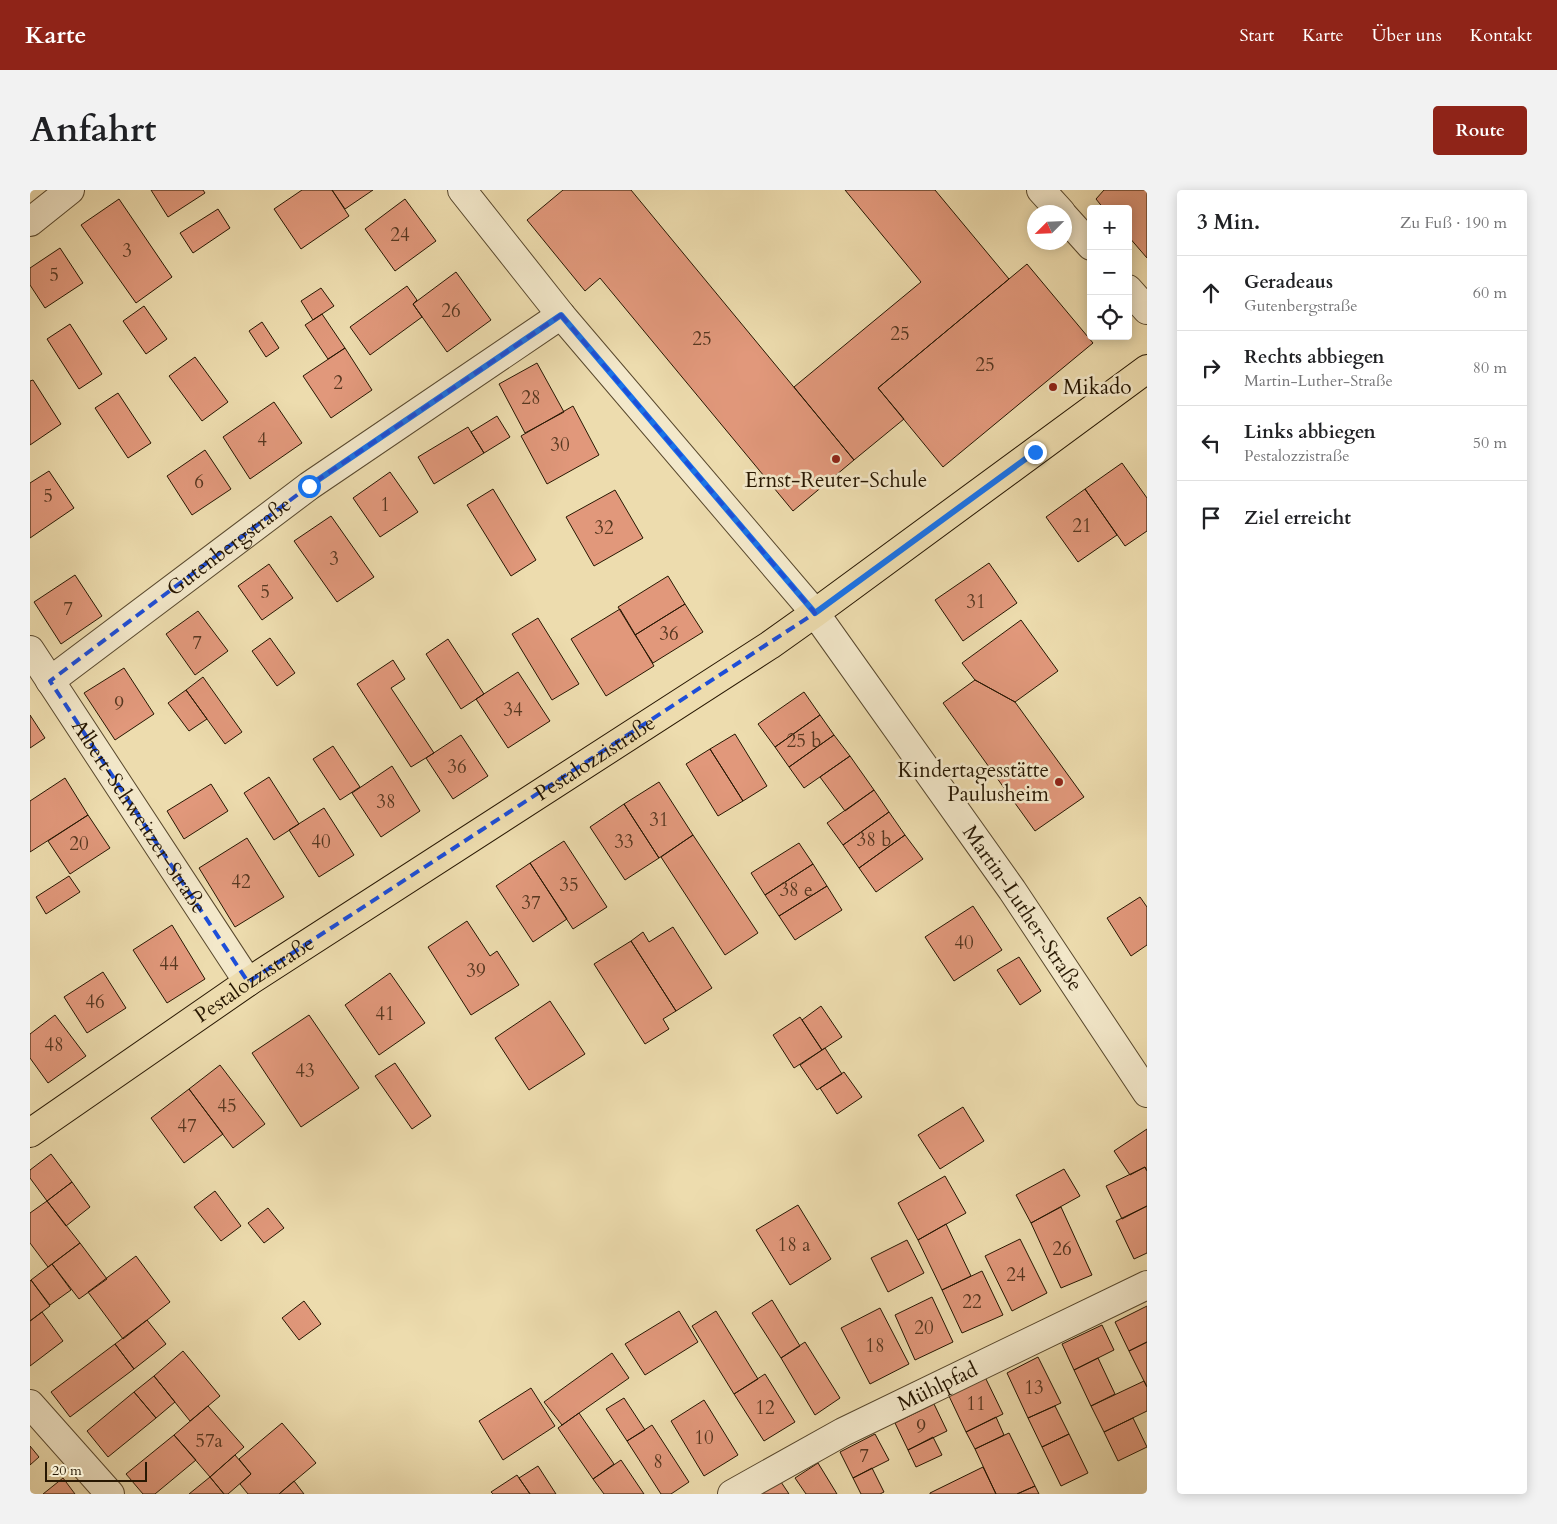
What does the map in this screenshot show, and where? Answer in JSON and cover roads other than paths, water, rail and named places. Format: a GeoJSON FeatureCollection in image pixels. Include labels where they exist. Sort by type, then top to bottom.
{"type":"FeatureCollection","features":[{"type":"Feature","properties":{"kind":"main road","name":"Pestalozzistraße"},"geometry":{"type":"LineString","coordinates":[[30,1133],[248,982],[762,650],[1147,369]]}},
{"type":"Feature","properties":{"kind":"street"},"geometry":{"type":"LineString","coordinates":[[30,222],[70,190]]}},
{"type":"Feature","properties":{"kind":"street","name":"Martin-Luther-Straße"},"geometry":{"type":"LineString","coordinates":[[462,190],[561,315],[815,613],[1012,890],[1147,1093]]}},
{"type":"Feature","properties":{"kind":"street"},"geometry":{"type":"LineString","coordinates":[[1041,190],[1055,205]]}},
{"type":"Feature","properties":{"kind":"street"},"geometry":{"type":"LineString","coordinates":[[1072,225],[1087,242]]}},
{"type":"Feature","properties":{"kind":"street"},"geometry":{"type":"LineString","coordinates":[[1132,293],[1147,310]]}},
{"type":"Feature","properties":{"kind":"street","name":"Gutenbergstraße"},"geometry":{"type":"LineString","coordinates":[[50,681],[309,486],[561,315]]}},
{"type":"Feature","properties":{"kind":"street","name":"Albert-Schweitzer-Straße"},"geometry":{"type":"LineString","coordinates":[[30,650],[248,982]]}},
{"type":"Feature","properties":{"kind":"street","name":"Mühlpfad"},"geometry":{"type":"LineString","coordinates":[[732,1494],[843,1432],[1147,1285]]}},
{"type":"Feature","properties":{"kind":"street"},"geometry":{"type":"LineString","coordinates":[[30,1404],[110,1494]]}},
{"type":"Feature","properties":{"kind":"place","name":"Mikado"},"geometry":{"type":"Point","coordinates":[1053,387]}},
{"type":"Feature","properties":{"kind":"place","name":"Ernst-Reuter-Schule"},"geometry":{"type":"Point","coordinates":[836,459]}},
{"type":"Feature","properties":{"kind":"place","name":"Kindertagesstätte Paulusheim"},"geometry":{"type":"Point","coordinates":[1059,782]}}]}
